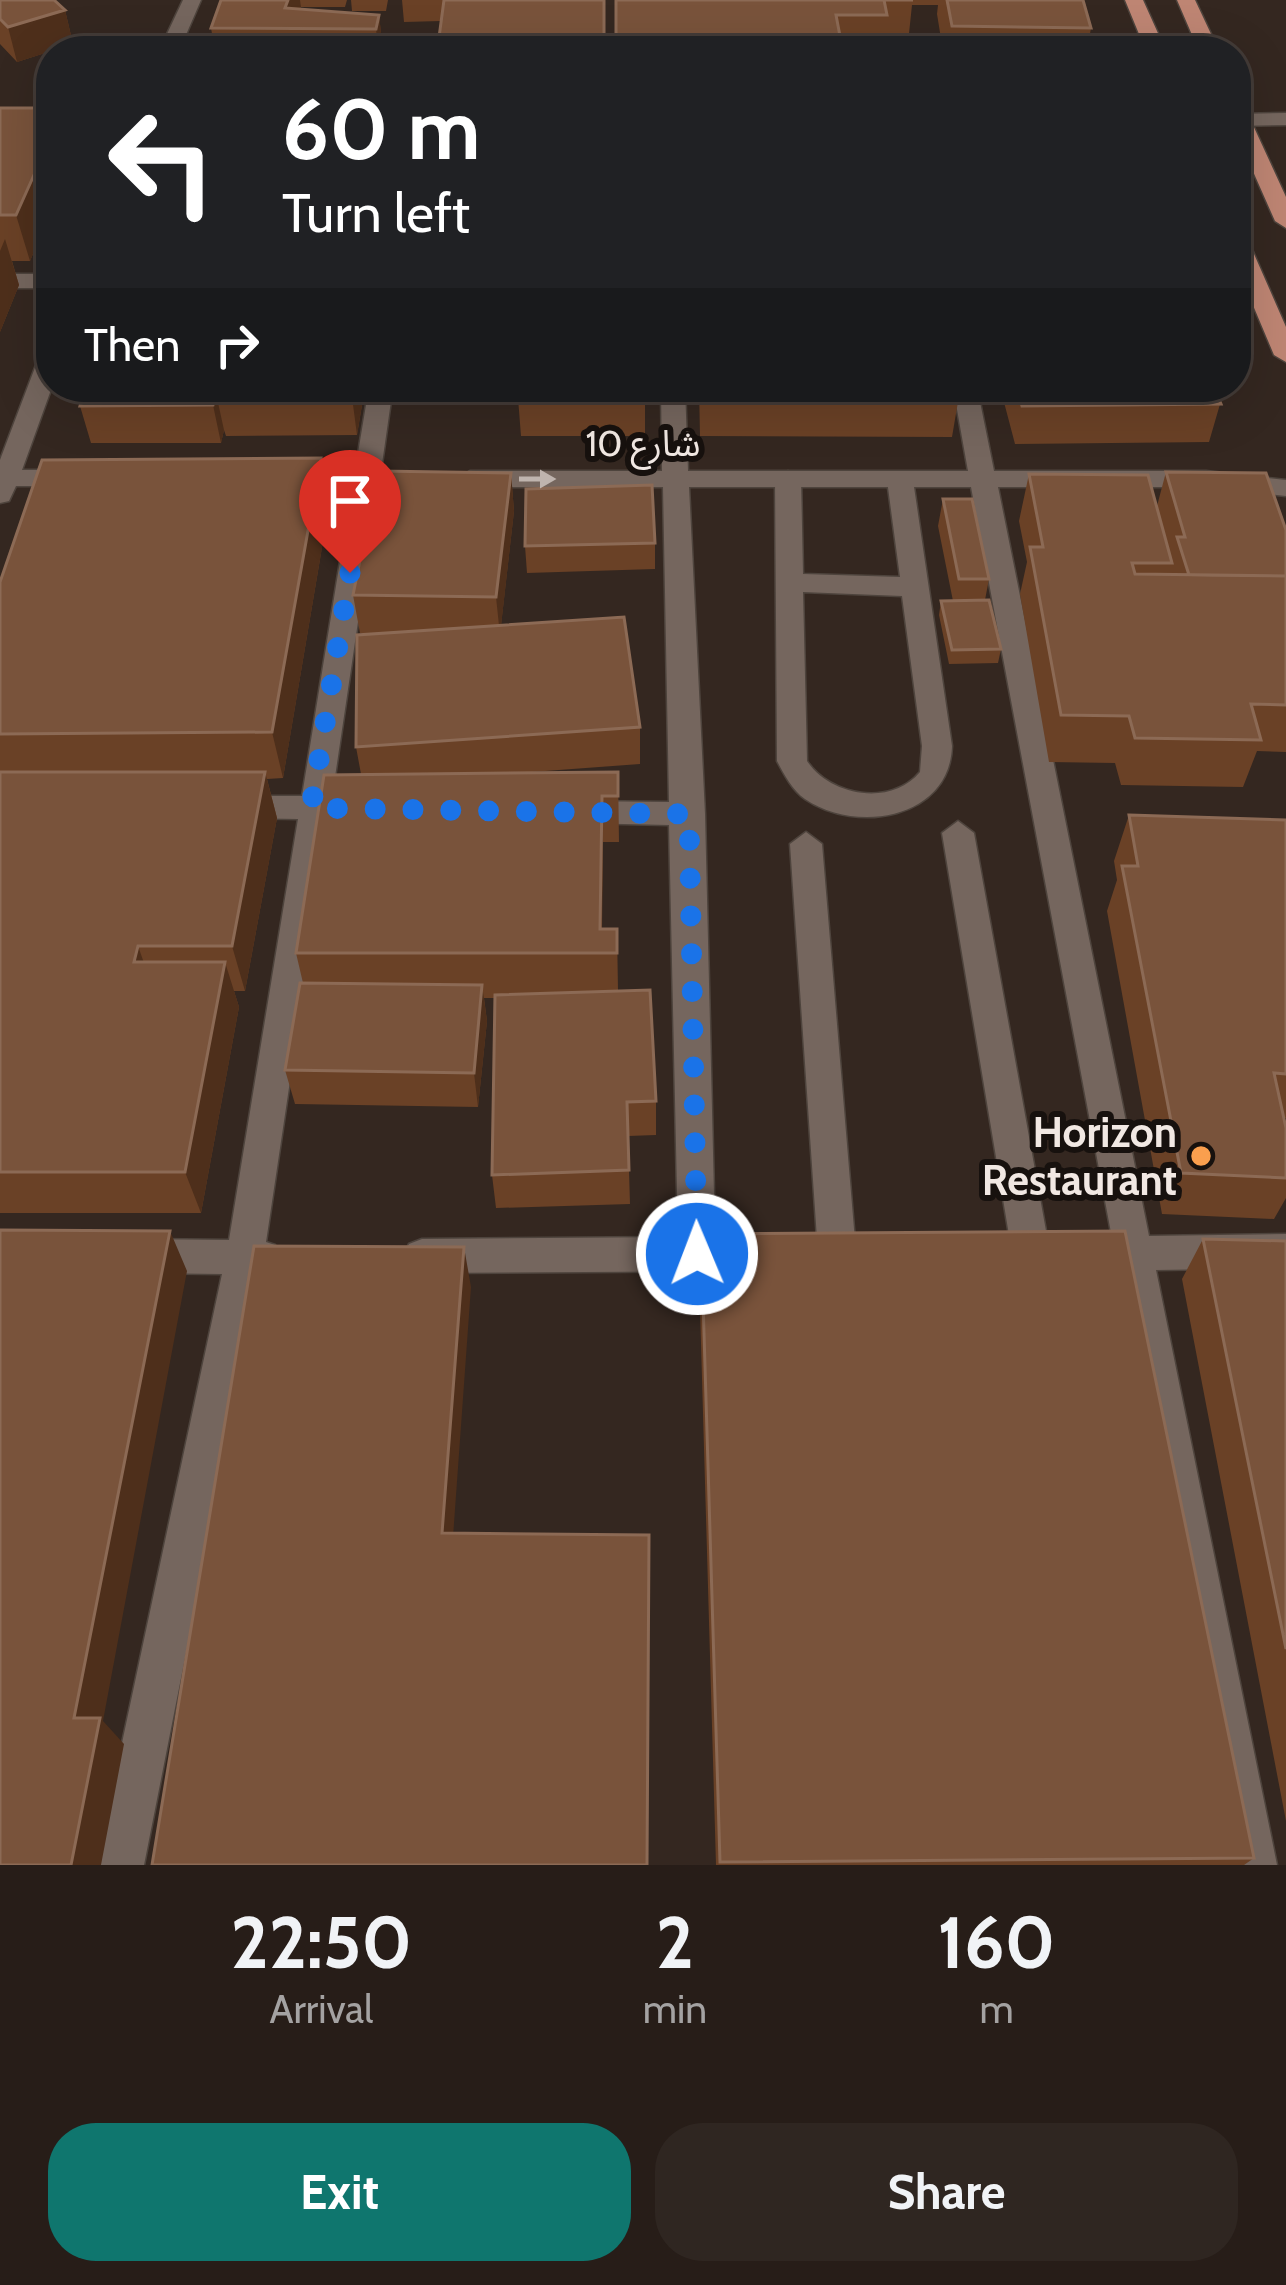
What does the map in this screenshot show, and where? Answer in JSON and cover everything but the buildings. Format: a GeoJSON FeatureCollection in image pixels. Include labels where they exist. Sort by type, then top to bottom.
{"type":"FeatureCollection","features":[{"type":"Feature","properties":{"kind":"main road"},"geometry":{"type":"LineString","coordinates":[[1134,0],[1150,36]]}},
{"type":"Feature","properties":{"kind":"main road"},"geometry":{"type":"LineString","coordinates":[[1186,0],[1202,36]]}},
{"type":"Feature","properties":{"kind":"main road"},"geometry":{"type":"LineString","coordinates":[[1251,146],[1286,220]]}},
{"type":"Feature","properties":{"kind":"main road"},"geometry":{"type":"LineString","coordinates":[[1251,273],[1286,355]]}},
{"type":"Feature","properties":{"kind":"street"},"geometry":{"type":"LineString","coordinates":[[176,36],[192,0]]}},
{"type":"Feature","properties":{"kind":"street"},"geometry":{"type":"LineString","coordinates":[[1251,117],[1286,119]]}},
{"type":"Feature","properties":{"kind":"street"},"geometry":{"type":"LineString","coordinates":[[0,281],[36,281]]}},
{"type":"Feature","properties":{"kind":"street"},"geometry":{"type":"LineString","coordinates":[[36,396],[2,484],[102,478]]}},
{"type":"Feature","properties":{"kind":"street"},"geometry":{"type":"LineString","coordinates":[[120,1865],[245,1257],[311,808],[378,402]]}},
{"type":"Feature","properties":{"kind":"street"},"geometry":{"type":"LineString","coordinates":[[673,402],[689,814],[697,1254]]}},
{"type":"Feature","properties":{"kind":"street"},"geometry":{"type":"LineString","coordinates":[[967,402],[1138,1252],[1253,1865]]}},
{"type":"Feature","properties":{"kind":"street","name":"شارع 10"},"geometry":{"type":"LineString","coordinates":[[246,478],[1206,479],[1286,488]]}},
{"type":"Feature","properties":{"kind":"street"},"geometry":{"type":"LineString","coordinates":[[788,479],[792,760],[820,795],[853,802],[894,801],[919,793],[935,775],[937,746],[900,480]]}},
{"type":"Feature","properties":{"kind":"street"},"geometry":{"type":"LineString","coordinates":[[789,582],[913,587]]}},
{"type":"Feature","properties":{"kind":"street"},"geometry":{"type":"LineString","coordinates":[[191,807],[358,809]]}},
{"type":"Feature","properties":{"kind":"street"},"geometry":{"type":"LineString","coordinates":[[547,812],[689,814]]}},
{"type":"Feature","properties":{"kind":"street"},"geometry":{"type":"LineString","coordinates":[[958,832],[1031,1252]]}},
{"type":"Feature","properties":{"kind":"street"},"geometry":{"type":"LineString","coordinates":[[806,844],[837,1253]]}},
{"type":"Feature","properties":{"kind":"street"},"geometry":{"type":"LineString","coordinates":[[988,1253],[1286,1251]]}},
{"type":"Feature","properties":{"kind":"street"},"geometry":{"type":"LineString","coordinates":[[388,1256],[880,1253]]}},
{"type":"Feature","properties":{"kind":"street"},"geometry":{"type":"LineString","coordinates":[[112,1256],[293,1256]]}},
{"type":"Feature","properties":{"kind":"place","name":"Horizon Restaurant"},"geometry":{"type":"Point","coordinates":[1201,1156]}},
{"type":"Feature","properties":{"kind":"route"},"geometry":{"type":"LineString","coordinates":[[350,573],[311,808],[689,814],[697,1254]]}}]}
